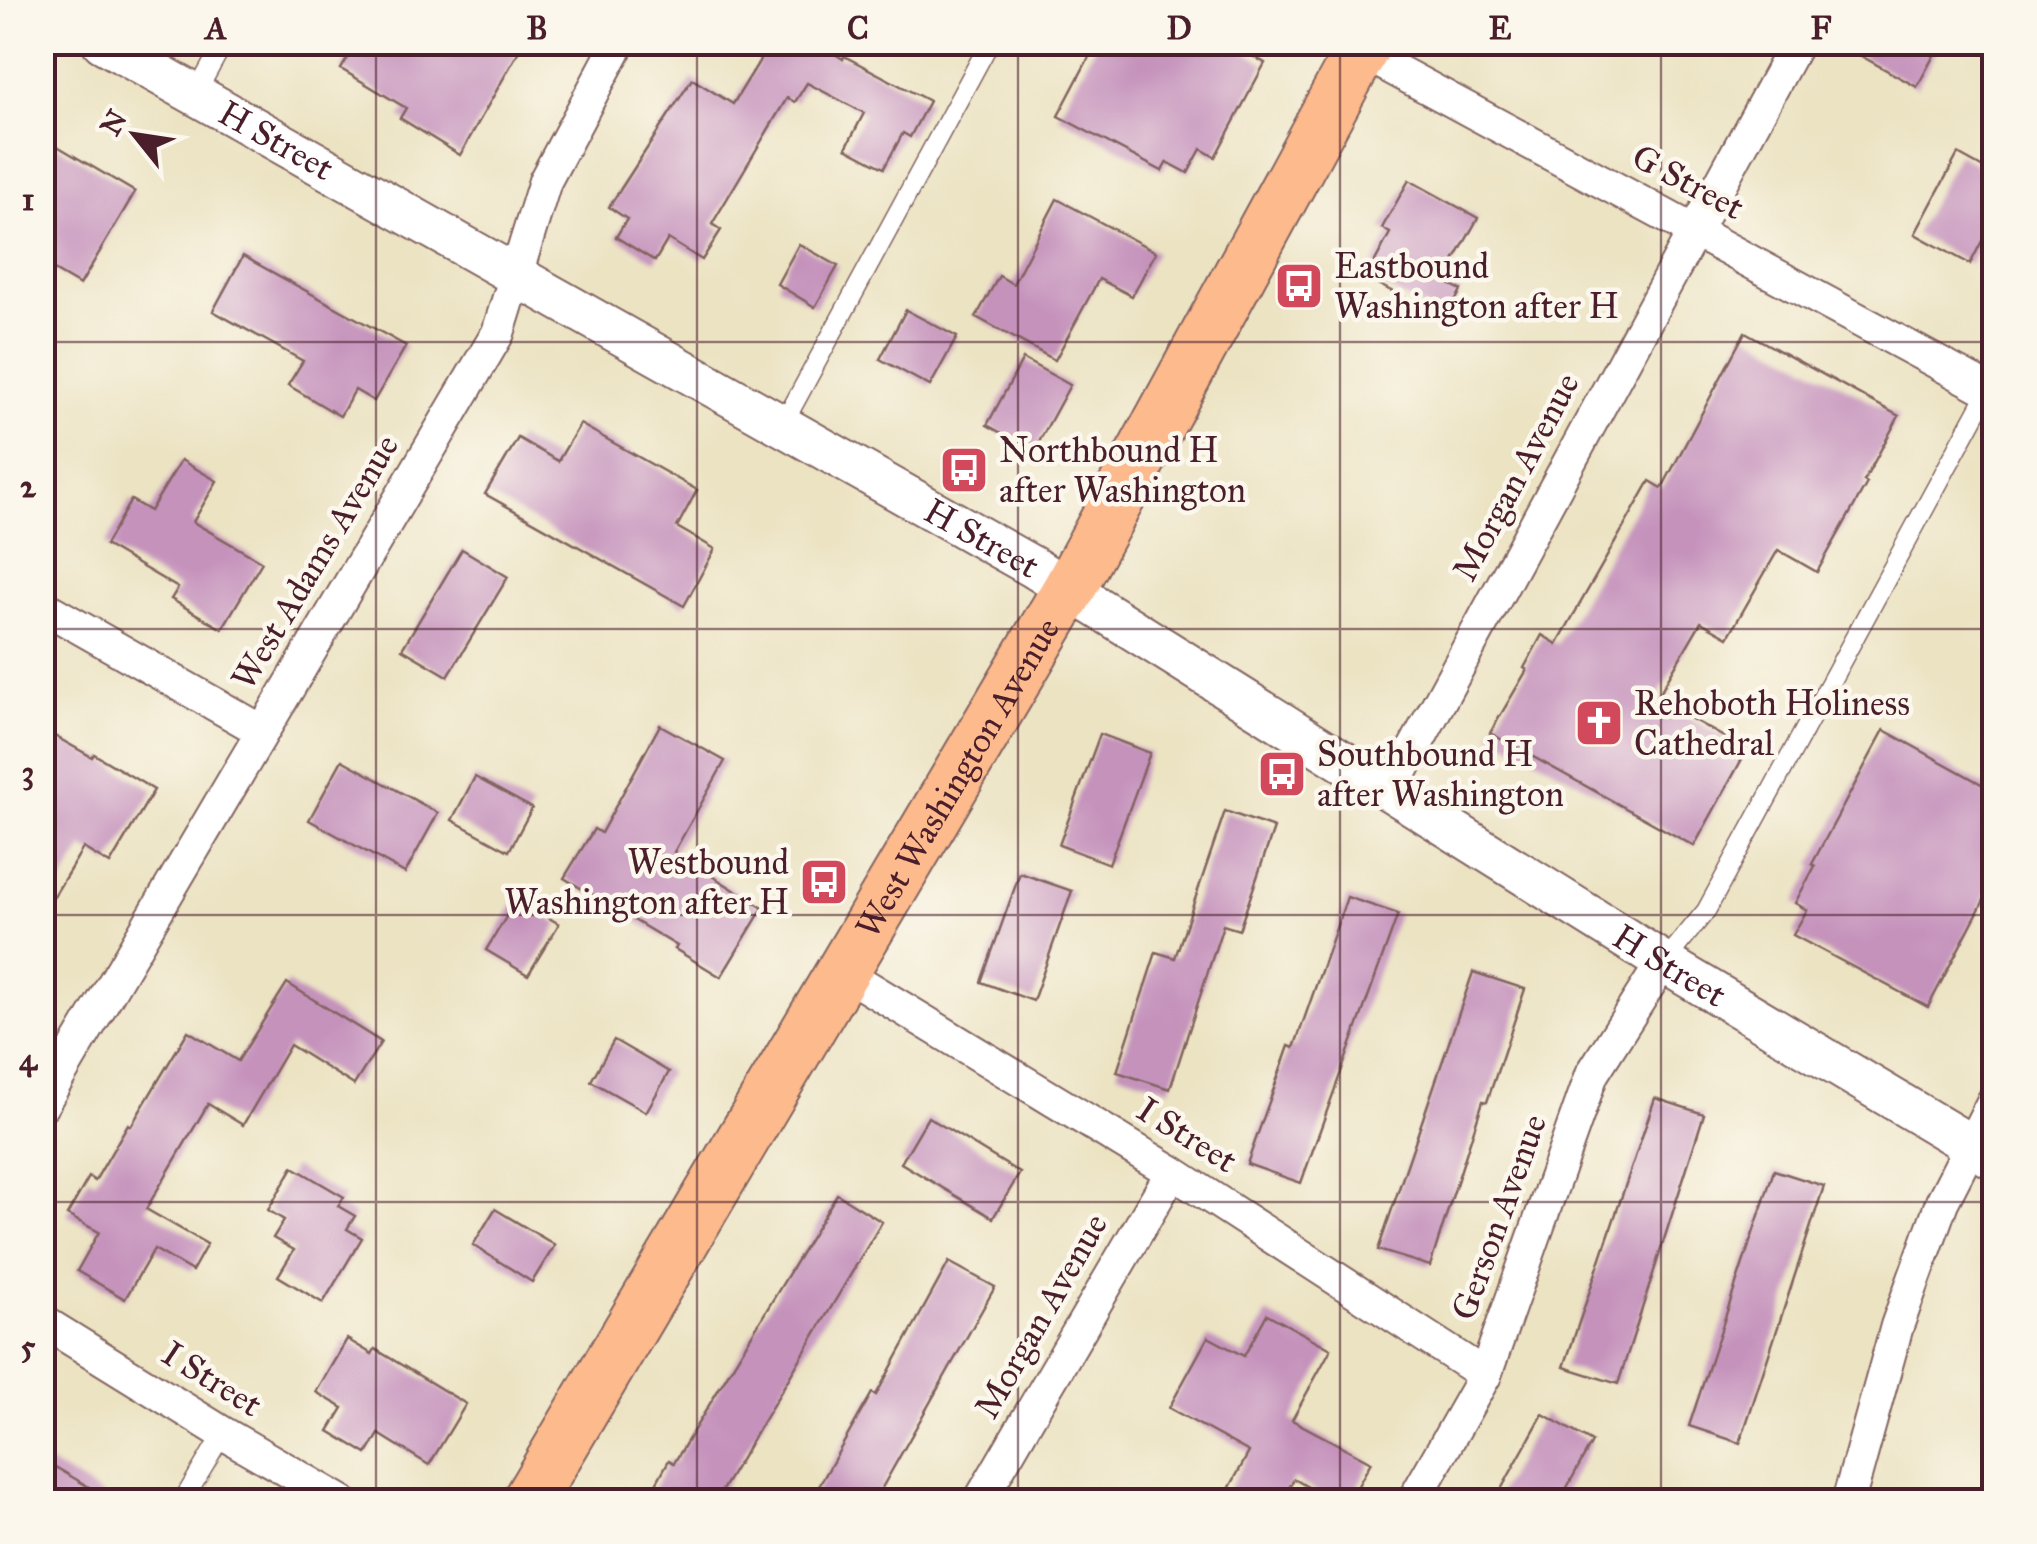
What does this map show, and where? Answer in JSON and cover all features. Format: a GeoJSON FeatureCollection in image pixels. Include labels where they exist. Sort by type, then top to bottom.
{"type":"FeatureCollection","features":[{"type":"Feature","properties":{"kind":"main road","name":"West Washington Avenue"},"geometry":{"type":"LineString","coordinates":[[528,1502],[1069,589],[1357,46]]}},
{"type":"Feature","properties":{"kind":"street","name":"H Street"},"geometry":{"type":"LineString","coordinates":[[102,42],[1069,589],[1664,962],[1982,1152]]}},
{"type":"Feature","properties":{"kind":"street","name":"West Adams Avenue"},"geometry":{"type":"LineString","coordinates":[[42,1105],[498,333],[544,181],[620,42]]}},
{"type":"Feature","properties":{"kind":"street","name":"Morgan Avenue"},"geometry":{"type":"LineString","coordinates":[[1391,791],[1797,42]]}},
{"type":"Feature","properties":{"kind":"street","name":"G Street"},"geometry":{"type":"LineString","coordinates":[[1357,46],[1991,391]]}},
{"type":"Feature","properties":{"kind":"street"},"geometry":{"type":"LineString","coordinates":[[42,606],[262,731]]}},
{"type":"Feature","properties":{"kind":"street","name":"Gerson Avenue"},"geometry":{"type":"LineString","coordinates":[[1413,1502],[1485,1375],[1592,1074],[1664,962]]}},
{"type":"Feature","properties":{"kind":"street","name":"I Street"},"geometry":{"type":"LineString","coordinates":[[841,970],[1172,1172],[1485,1375]]}},
{"type":"Feature","properties":{"kind":"street"},"geometry":{"type":"LineString","coordinates":[[1848,1502],[1897,1326],[1942,1202],[1982,1152],[1994,1100]]}},
{"type":"Feature","properties":{"kind":"street","name":"Morgan Avenue"},"geometry":{"type":"LineString","coordinates":[[979,1502],[1172,1172]]}},
{"type":"Feature","properties":{"kind":"street","name":"I Street"},"geometry":{"type":"LineString","coordinates":[[42,1320],[223,1434],[342,1502]]}},
{"type":"Feature","properties":{"kind":"lane"},"geometry":{"type":"LineString","coordinates":[[195,95],[224,42]]}},
{"type":"Feature","properties":{"kind":"lane"},"geometry":{"type":"LineString","coordinates":[[781,427],[990,42]]}},
{"type":"Feature","properties":{"kind":"lane"},"geometry":{"type":"LineString","coordinates":[[1664,962],[1706,911],[1991,391]]}},
{"type":"Feature","properties":{"kind":"lane"},"geometry":{"type":"LineString","coordinates":[[182,1502],[223,1434]]}},
{"type":"Feature","properties":{"kind":"building"},"geometry":{"type":"Polygon","coordinates":[[[357,42],[524,42],[460,155],[400,118],[406,108],[341,69],[357,42]]]}},
{"type":"Feature","properties":{"kind":"building"},"geometry":{"type":"Polygon","coordinates":[[[771,42],[816,42],[929,101],[910,137],[903,133],[884,168],[846,148],[864,113],[807,83],[795,102],[787,98],[712,224],[721,230],[702,260],[668,239],[655,261],[616,237],[627,219],[609,207],[692,79],[733,104],[771,42]]]}},
{"type":"Feature","properties":{"kind":"building"},"geometry":{"type":"Polygon","coordinates":[[[1097,42],[1227,42],[1265,63],[1215,157],[1201,149],[1188,173],[1167,162],[1162,171],[1058,116],[1097,42]]]}},
{"type":"Feature","properties":{"kind":"building"},"geometry":{"type":"Polygon","coordinates":[[[1836,42],[1941,42],[1917,87],[1836,42]]]}},
{"type":"Feature","properties":{"kind":"building"},"geometry":{"type":"Polygon","coordinates":[[[42,137],[135,192],[80,285],[42,263],[42,137]]]}},
{"type":"Feature","properties":{"kind":"building"},"geometry":{"type":"Polygon","coordinates":[[[1958,154],[1994,174],[1994,218],[1970,264],[1915,234],[1958,154]]]}},
{"type":"Feature","properties":{"kind":"building"},"geometry":{"type":"Polygon","coordinates":[[[1409,180],[1478,218],[1443,281],[1461,290],[1446,319],[1366,278],[1390,233],[1382,228],[1409,180]]]}},
{"type":"Feature","properties":{"kind":"building"},"geometry":{"type":"Polygon","coordinates":[[[1057,199],[1156,252],[1132,296],[1099,279],[1055,360],[976,317],[999,276],[1013,284],[1057,199]]]}},
{"type":"Feature","properties":{"kind":"building"},"geometry":{"type":"Polygon","coordinates":[[[799,244],[838,266],[815,307],[777,284],[799,244]]]}},
{"type":"Feature","properties":{"kind":"building"},"geometry":{"type":"Polygon","coordinates":[[[243,256],[406,346],[374,401],[355,390],[340,416],[288,385],[303,361],[213,311],[243,256]]]}},
{"type":"Feature","properties":{"kind":"building"},"geometry":{"type":"Polygon","coordinates":[[[906,310],[957,337],[930,386],[880,359],[906,310]]]}},
{"type":"Feature","properties":{"kind":"building"},"geometry":{"type":"Polygon","coordinates":[[[1745,332],[1899,416],[1817,572],[1778,550],[1728,637],[1701,622],[1656,699],[1747,750],[1694,846],[1490,733],[1527,670],[1524,668],[1542,635],[1557,644],[1650,481],[1662,488],[1745,332]]]}},
{"type":"Feature","properties":{"kind":"building"},"geometry":{"type":"Polygon","coordinates":[[[1023,359],[1070,385],[1034,451],[987,425],[1023,359]]]}},
{"type":"Feature","properties":{"kind":"building"},"geometry":{"type":"Polygon","coordinates":[[[580,424],[697,490],[677,527],[715,549],[684,606],[485,494],[518,438],[558,461],[580,424]]]}},
{"type":"Feature","properties":{"kind":"building"},"geometry":{"type":"Polygon","coordinates":[[[181,460],[217,481],[193,522],[262,562],[222,629],[171,599],[178,588],[105,545],[131,500],[150,511],[181,460]]]}},
{"type":"Feature","properties":{"kind":"building"},"geometry":{"type":"Polygon","coordinates":[[[462,549],[508,577],[448,676],[402,649],[462,549]]]}},
{"type":"Feature","properties":{"kind":"building"},"geometry":{"type":"Polygon","coordinates":[[[660,725],[725,761],[674,852],[763,908],[721,977],[564,878],[594,829],[601,833],[660,725]]]}},
{"type":"Feature","properties":{"kind":"building"},"geometry":{"type":"Polygon","coordinates":[[[42,729],[154,790],[110,864],[83,848],[42,916],[42,729]]]}},
{"type":"Feature","properties":{"kind":"building"},"geometry":{"type":"Polygon","coordinates":[[[1884,730],[1994,791],[1994,881],[1928,1007],[1793,935],[1807,910],[1795,903],[1815,866],[1812,864],[1884,730]]]}},
{"type":"Feature","properties":{"kind":"building"},"geometry":{"type":"Polygon","coordinates":[[[1100,734],[1150,753],[1109,864],[1059,845],[1100,734]]]}},
{"type":"Feature","properties":{"kind":"building"},"geometry":{"type":"Polygon","coordinates":[[[342,760],[438,813],[405,873],[309,820],[342,760]]]}},
{"type":"Feature","properties":{"kind":"building"},"geometry":{"type":"Polygon","coordinates":[[[475,777],[532,808],[509,851],[452,820],[475,777]]]}},
{"type":"Feature","properties":{"kind":"building"},"geometry":{"type":"Polygon","coordinates":[[[1225,811],[1274,828],[1239,930],[1223,925],[1170,1089],[1117,1072],[1156,952],[1175,958],[1225,811]]]}},
{"type":"Feature","properties":{"kind":"building"},"geometry":{"type":"Polygon","coordinates":[[[1020,873],[1072,891],[1033,1001],[981,982],[1020,873]]]}},
{"type":"Feature","properties":{"kind":"building"},"geometry":{"type":"Polygon","coordinates":[[[1347,897],[1398,914],[1301,1183],[1247,1164],[1289,1046],[1294,1048],[1347,897]]]}},
{"type":"Feature","properties":{"kind":"building"},"geometry":{"type":"Polygon","coordinates":[[[517,899],[559,924],[528,975],[486,950],[517,899]]]}},
{"type":"Feature","properties":{"kind":"building"},"geometry":{"type":"Polygon","coordinates":[[[1473,972],[1525,989],[1487,1102],[1483,1101],[1430,1266],[1378,1250],[1473,972]]]}},
{"type":"Feature","properties":{"kind":"building"},"geometry":{"type":"Polygon","coordinates":[[[287,983],[381,1042],[354,1085],[290,1045],[243,1125],[208,1104],[146,1209],[207,1244],[192,1271],[154,1249],[125,1299],[77,1271],[99,1232],[67,1215],[89,1177],[95,1181],[188,1031],[238,1061],[287,983]]]}},
{"type":"Feature","properties":{"kind":"building"},"geometry":{"type":"Polygon","coordinates":[[[614,1040],[669,1072],[646,1112],[591,1081],[614,1040]]]}},
{"type":"Feature","properties":{"kind":"building"},"geometry":{"type":"Polygon","coordinates":[[[1655,1098],[1704,1114],[1618,1384],[1564,1367],[1655,1098]]]}},
{"type":"Feature","properties":{"kind":"building"},"geometry":{"type":"Polygon","coordinates":[[[928,1117],[1020,1173],[993,1218],[901,1163],[928,1117]]]}},
{"type":"Feature","properties":{"kind":"building"},"geometry":{"type":"Polygon","coordinates":[[[293,1167],[344,1197],[338,1206],[355,1216],[347,1229],[362,1238],[323,1303],[278,1276],[294,1250],[273,1238],[284,1220],[268,1210],[293,1167]]]}},
{"type":"Feature","properties":{"kind":"building"},"geometry":{"type":"Polygon","coordinates":[[[1774,1170],[1824,1186],[1740,1443],[1689,1426],[1774,1170]]]}},
{"type":"Feature","properties":{"kind":"building"},"geometry":{"type":"Polygon","coordinates":[[[837,1194],[882,1222],[715,1502],[646,1502],[669,1460],[674,1463],[837,1194]]]}},
{"type":"Feature","properties":{"kind":"building"},"geometry":{"type":"Polygon","coordinates":[[[495,1209],[555,1245],[532,1282],[473,1245],[495,1209]]]}},
{"type":"Feature","properties":{"kind":"building"},"geometry":{"type":"Polygon","coordinates":[[[949,1262],[995,1287],[874,1502],[810,1502],[872,1393],[876,1395],[949,1262]]]}},
{"type":"Feature","properties":{"kind":"building"},"geometry":{"type":"Polygon","coordinates":[[[1267,1314],[1331,1349],[1292,1420],[1371,1462],[1349,1502],[1334,1502],[1294,1479],[1281,1502],[1222,1502],[1249,1452],[1169,1408],[1208,1337],[1244,1356],[1267,1314]]]}},
{"type":"Feature","properties":{"kind":"building"},"geometry":{"type":"Polygon","coordinates":[[[347,1339],[372,1354],[375,1349],[466,1404],[429,1465],[379,1434],[367,1454],[329,1431],[343,1408],[316,1392],[347,1339]]]}},
{"type":"Feature","properties":{"kind":"building"},"geometry":{"type":"Polygon","coordinates":[[[1543,1414],[1592,1442],[1559,1502],[1494,1502],[1543,1414]]]}},
{"type":"Feature","properties":{"kind":"building"},"geometry":{"type":"Polygon","coordinates":[[[42,1459],[114,1502],[42,1502],[42,1459]]]}},
{"type":"Feature","properties":{"kind":"place","name":"Eastbound Washington after H"},"geometry":{"type":"Point","coordinates":[1299,286]}},
{"type":"Feature","properties":{"kind":"place","name":"Northbound H after Washington"},"geometry":{"type":"Point","coordinates":[964,470]}},
{"type":"Feature","properties":{"kind":"place","name":"Rehoboth Holiness Cathedral"},"geometry":{"type":"Point","coordinates":[1599,723]}},
{"type":"Feature","properties":{"kind":"place","name":"Southbound H after Washington"},"geometry":{"type":"Point","coordinates":[1282,774]}},
{"type":"Feature","properties":{"kind":"place","name":"Westbound Washington after H"},"geometry":{"type":"Point","coordinates":[824,882]}}]}
